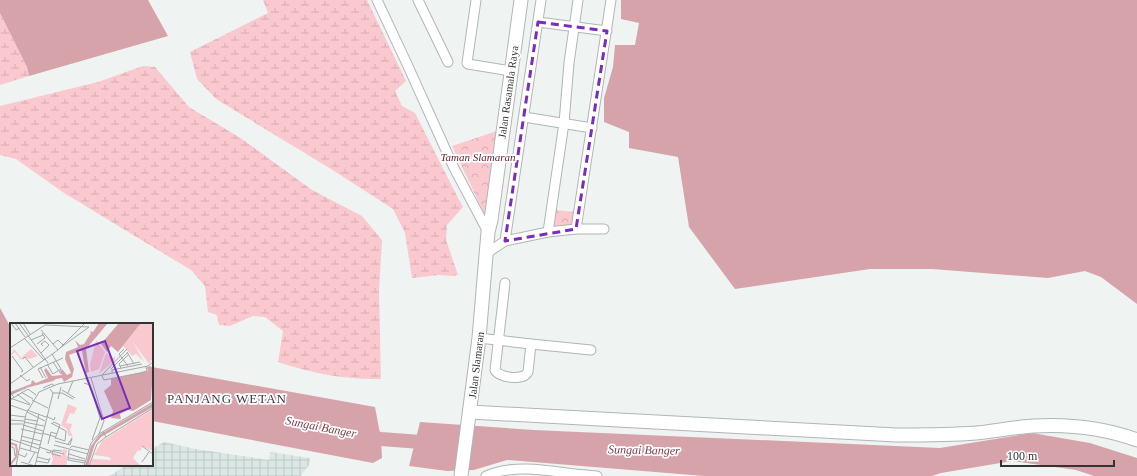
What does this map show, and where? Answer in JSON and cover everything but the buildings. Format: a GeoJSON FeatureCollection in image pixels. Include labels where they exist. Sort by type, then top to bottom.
{"type":"FeatureCollection","features":[{"type":"Feature","properties":{"kind":"street"},"geometry":{"type":"LineString","coordinates":[[377,0],[408,64],[454,168],[488,232]]}},
{"type":"Feature","properties":{"kind":"street"},"geometry":{"type":"LineString","coordinates":[[476,0],[467,62],[468,64],[511,71]]}},
{"type":"Feature","properties":{"kind":"street","name":"Jalan Rasamala Raya"},"geometry":{"type":"LineString","coordinates":[[487,253],[488,232],[491,220],[521,0]]}},
{"type":"Feature","properties":{"kind":"street","name":"Jalan Rasamala Raya"},"geometry":{"type":"LineString","coordinates":[[505,241],[541,0]]}},
{"type":"Feature","properties":{"kind":"street"},"geometry":{"type":"LineString","coordinates":[[548,232],[564,122],[578,0]]}},
{"type":"Feature","properties":{"kind":"street"},"geometry":{"type":"LineString","coordinates":[[576,229],[611,0]]}},
{"type":"Feature","properties":{"kind":"street"},"geometry":{"type":"LineString","coordinates":[[422,1],[448,62]]}},
{"type":"Feature","properties":{"kind":"street"},"geometry":{"type":"LineString","coordinates":[[538,22],[607,31]]}},
{"type":"Feature","properties":{"kind":"street"},"geometry":{"type":"LineString","coordinates":[[524,117],[564,122],[592,128]]}},
{"type":"Feature","properties":{"kind":"street"},"geometry":{"type":"LineString","coordinates":[[487,253],[505,241],[548,232],[576,229],[604,229]]}},
{"type":"Feature","properties":{"kind":"street","name":"Jalan Slamaran"},"geometry":{"type":"LineString","coordinates":[[461,476],[479,338],[487,253]]}},
{"type":"Feature","properties":{"kind":"street"},"geometry":{"type":"LineString","coordinates":[[505,283],[495,370],[497,373],[522,378],[526,375],[531,344]]}},
{"type":"Feature","properties":{"kind":"street"},"geometry":{"type":"LineString","coordinates":[[479,338],[591,350]]}},
{"type":"Feature","properties":{"kind":"street"},"geometry":{"type":"LineString","coordinates":[[469,417],[896,435],[975,433],[1034,426],[1060,426],[1103,430],[1137,440]]}},
{"type":"Feature","properties":{"kind":"street"},"geometry":{"type":"LineString","coordinates":[[486,476],[510,469],[551,471],[575,475],[597,476]]}},
{"type":"Feature","properties":{"kind":"highlighted area"},"geometry":{"type":"Polygon","coordinates":[[[538,22],[607,31],[576,229],[505,241],[538,22]]]}},
{"type":"Feature","properties":{"kind":"shaded area"},"geometry":{"type":"Polygon","coordinates":[[[164,442],[196,449],[269,460],[270,452],[310,458],[309,465],[301,476],[109,476],[125,466],[153,466],[153,448],[164,442]]]}},
{"type":"Feature","properties":{"kind":"green space"},"geometry":{"type":"Polygon","coordinates":[[[263,0],[367,0],[406,81],[395,91],[402,106],[415,113],[463,207],[447,225],[446,240],[458,275],[439,275],[412,278],[405,233],[393,209],[331,169],[216,99],[197,79],[190,52],[268,13],[263,0]]]}},
{"type":"Feature","properties":{"kind":"green space"},"geometry":{"type":"Polygon","coordinates":[[[0,13],[27,67],[29,76],[0,85],[0,13]]]}},
{"type":"Feature","properties":{"kind":"green space"},"geometry":{"type":"Polygon","coordinates":[[[143,66],[155,67],[189,107],[242,139],[312,190],[362,216],[382,240],[379,291],[381,379],[329,375],[278,362],[283,331],[265,317],[253,316],[230,326],[219,325],[217,315],[208,312],[205,286],[191,270],[64,193],[16,159],[0,155],[0,106],[98,82],[143,66]]]}},
{"type":"Feature","properties":{"kind":"green space","name":"Taman Slamaran"},"geometry":{"type":"Polygon","coordinates":[[[500,130],[488,218],[484,213],[452,146],[500,130]]]}},
{"type":"Feature","properties":{"kind":"green space"},"geometry":{"type":"Polygon","coordinates":[[[553,210],[577,212],[575,223],[568,228],[550,229],[553,210]]]}},
{"type":"Feature","properties":{"kind":"water"},"geometry":{"type":"Polygon","coordinates":[[[0,0],[148,0],[168,36],[29,76],[27,67],[0,13],[0,0]]]}},
{"type":"Feature","properties":{"kind":"water"},"geometry":{"type":"Polygon","coordinates":[[[621,0],[1137,0],[1137,304],[1101,277],[1085,271],[1048,278],[932,269],[870,269],[735,289],[689,227],[678,157],[629,148],[629,132],[604,122],[604,98],[613,67],[615,45],[635,45],[639,23],[621,19],[621,0]]]}},
{"type":"Feature","properties":{"kind":"water"},"geometry":{"type":"Polygon","coordinates":[[[0,308],[10,326],[10,466],[12,466],[12,476],[0,476],[0,308]]]}},
{"type":"Feature","properties":{"kind":"water"},"geometry":{"type":"Polygon","coordinates":[[[153,367],[375,407],[381,439],[382,458],[373,463],[153,421],[153,367]]]}},
{"type":"Feature","properties":{"kind":"water"},"geometry":{"type":"Polygon","coordinates":[[[420,422],[534,430],[940,448],[1032,433],[1090,443],[1137,458],[1137,476],[1094,476],[1076,470],[1012,461],[941,473],[932,476],[704,476],[507,460],[474,470],[447,471],[409,466],[420,422]]]}},
{"type":"Feature","properties":{"kind":"waterway","name":"Sungai Banger"},"geometry":{"type":"LineString","coordinates":[[363,436],[381,439],[434,443]]}},
{"type":"Feature","properties":{"kind":"district","name":"PANJANG WETAN"},"geometry":{"type":"Point","coordinates":[227,398]}}]}
